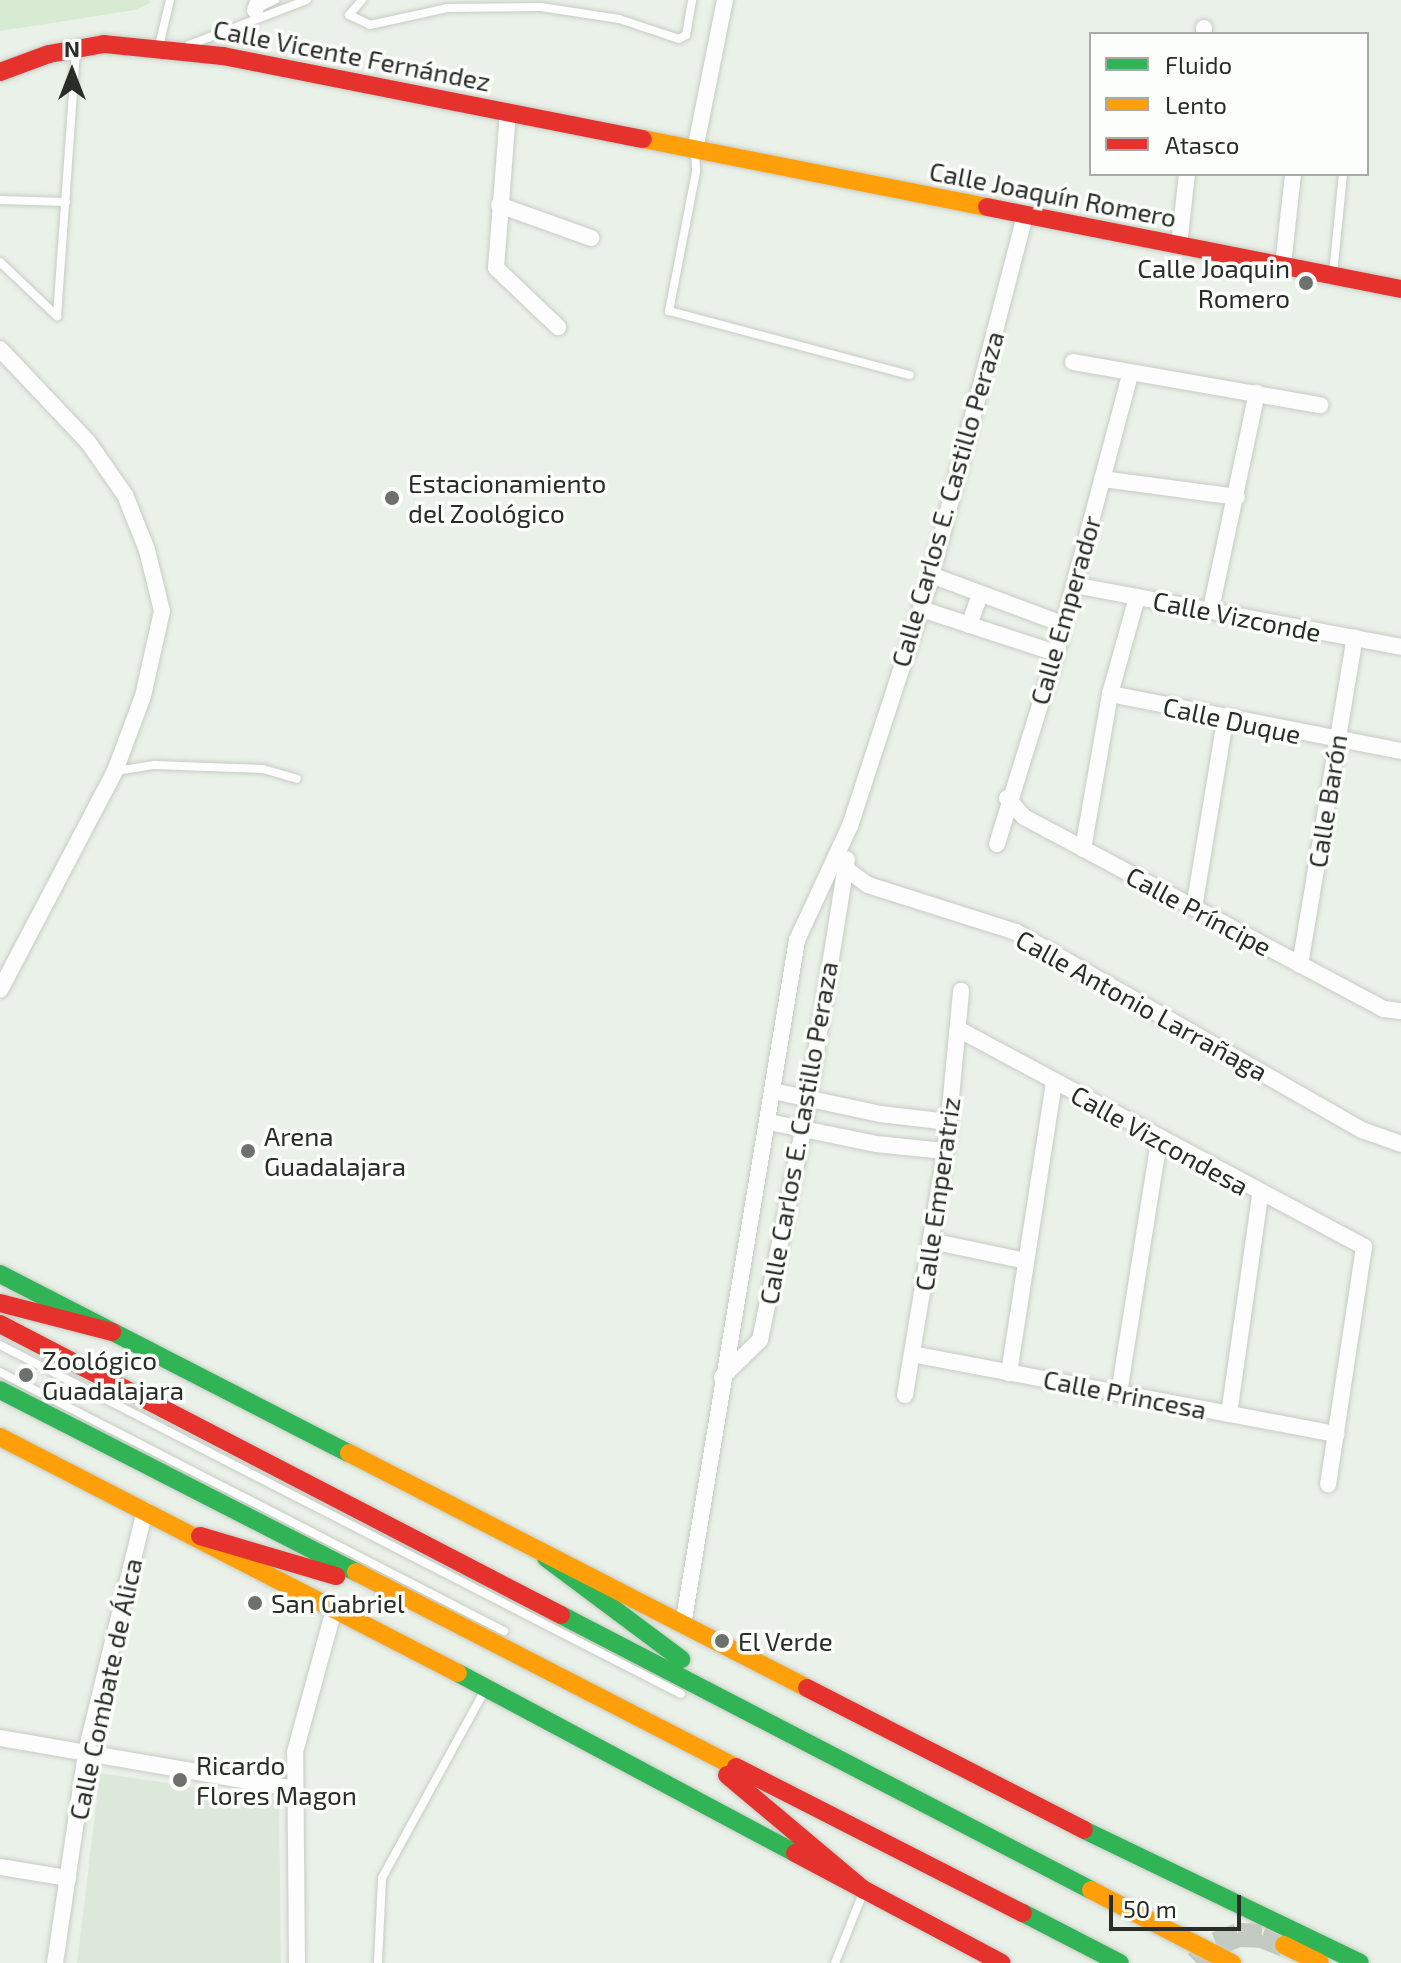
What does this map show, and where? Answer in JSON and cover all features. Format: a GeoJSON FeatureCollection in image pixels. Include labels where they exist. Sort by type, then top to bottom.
{"type":"FeatureCollection","features":[{"type":"Feature","properties":{"kind":"main road","name":"Calle Vicente Fernández"},"geometry":{"type":"LineString","coordinates":[[0,72],[76,48],[159,46],[695,150]]}},
{"type":"Feature","properties":{"kind":"main road","name":"Calle Joaquín Romero"},"geometry":{"type":"LineString","coordinates":[[695,150],[1401,289]]}},
{"type":"Feature","properties":{"kind":"main road"},"geometry":{"type":"LineString","coordinates":[[0,1274],[546,1558],[1129,1853],[1360,1963]]}},
{"type":"Feature","properties":{"kind":"main road"},"geometry":{"type":"LineString","coordinates":[[0,1303],[112,1332]]}},
{"type":"Feature","properties":{"kind":"main road"},"geometry":{"type":"LineString","coordinates":[[0,1324],[750,1710],[1232,1963]]}},
{"type":"Feature","properties":{"kind":"main road"},"geometry":{"type":"LineString","coordinates":[[0,1390],[393,1592],[1122,1959]]}},
{"type":"Feature","properties":{"kind":"main road"},"geometry":{"type":"LineString","coordinates":[[0,1437],[200,1536],[484,1692],[1002,1963]]}},
{"type":"Feature","properties":{"kind":"main road"},"geometry":{"type":"LineString","coordinates":[[200,1536],[393,1592]]}},
{"type":"Feature","properties":{"kind":"main road"},"geometry":{"type":"LineString","coordinates":[[546,1558],[750,1710]]}},
{"type":"Feature","properties":{"kind":"main road"},"geometry":{"type":"LineString","coordinates":[[679,1736],[864,1890]]}},
{"type":"Feature","properties":{"kind":"main road"},"geometry":{"type":"LineString","coordinates":[[1284,1945],[1320,1963]]}},
{"type":"Feature","properties":{"kind":"street"},"geometry":{"type":"LineString","coordinates":[[695,150],[725,0]]}},
{"type":"Feature","properties":{"kind":"street"},"geometry":{"type":"LineString","coordinates":[[508,112],[496,268],[558,327]]}},
{"type":"Feature","properties":{"kind":"street"},"geometry":{"type":"LineString","coordinates":[[1179,245],[1187,176]]}},
{"type":"Feature","properties":{"kind":"street"},"geometry":{"type":"LineString","coordinates":[[1283,265],[1293,176]]}},
{"type":"Feature","properties":{"kind":"street"},"geometry":{"type":"LineString","coordinates":[[499,205],[591,238]]}},
{"type":"Feature","properties":{"kind":"street","name":"Calle Carlos E. Castillo Peraza"},"geometry":{"type":"LineString","coordinates":[[722,1377],[760,1340],[803,1130],[841,865],[850,826],[931,575],[1025,216]]}},
{"type":"Feature","properties":{"kind":"street"},"geometry":{"type":"LineString","coordinates":[[0,349],[88,442],[125,495],[147,550],[162,611],[143,696],[115,771],[0,990]]}},
{"type":"Feature","properties":{"kind":"street"},"geometry":{"type":"LineString","coordinates":[[1073,362],[1320,405]]}},
{"type":"Feature","properties":{"kind":"street","name":"Calle Emperador"},"geometry":{"type":"LineString","coordinates":[[997,844],[1007,798],[1056,653],[1130,374]]}},
{"type":"Feature","properties":{"kind":"street"},"geometry":{"type":"LineString","coordinates":[[1211,609],[1257,393]]}},
{"type":"Feature","properties":{"kind":"street"},"geometry":{"type":"LineString","coordinates":[[1102,479],[1237,497]]}},
{"type":"Feature","properties":{"kind":"street"},"geometry":{"type":"LineString","coordinates":[[931,575],[1063,624]]}},
{"type":"Feature","properties":{"kind":"street","name":"Calle Vizconde"},"geometry":{"type":"LineString","coordinates":[[1074,585],[1401,647]]}},
{"type":"Feature","properties":{"kind":"street"},"geometry":{"type":"LineString","coordinates":[[969,625],[980,594]]}},
{"type":"Feature","properties":{"kind":"street"},"geometry":{"type":"LineString","coordinates":[[1083,849],[1110,694],[1137,597]]}},
{"type":"Feature","properties":{"kind":"street"},"geometry":{"type":"LineString","coordinates":[[921,609],[1056,653]]}},
{"type":"Feature","properties":{"kind":"street","name":"Calle Barón"},"geometry":{"type":"LineString","coordinates":[[1300,965],[1355,638]]}},
{"type":"Feature","properties":{"kind":"street","name":"Calle Duque"},"geometry":{"type":"LineString","coordinates":[[1110,694],[1225,720],[1401,751]]}},
{"type":"Feature","properties":{"kind":"street"},"geometry":{"type":"LineString","coordinates":[[1194,908],[1225,720]]}},
{"type":"Feature","properties":{"kind":"street","name":"Calle Príncipe"},"geometry":{"type":"LineString","coordinates":[[1007,798],[1024,817],[1300,965],[1399,1012]]}},
{"type":"Feature","properties":{"kind":"street","name":"Calle Carlos E. Castillo Peraza"},"geometry":{"type":"LineString","coordinates":[[683,1625],[797,940],[841,865]]}},
{"type":"Feature","properties":{"kind":"street","name":"Calle Antonio Larrañaga"},"geometry":{"type":"LineString","coordinates":[[841,865],[868,885],[1016,932],[1362,1130],[1401,1144]]}},
{"type":"Feature","properties":{"kind":"street","name":"Calle Emperatriz"},"geometry":{"type":"LineString","coordinates":[[905,1395],[945,1151],[961,991]]}},
{"type":"Feature","properties":{"kind":"street","name":"Calle Vizcondesa"},"geometry":{"type":"LineString","coordinates":[[958,1029],[1159,1141],[1364,1247],[1337,1434]]}},
{"type":"Feature","properties":{"kind":"street"},"geometry":{"type":"LineString","coordinates":[[1009,1373],[1054,1083]]}},
{"type":"Feature","properties":{"kind":"street"},"geometry":{"type":"LineString","coordinates":[[773,1091],[880,1114],[949,1122]]}},
{"type":"Feature","properties":{"kind":"street"},"geometry":{"type":"LineString","coordinates":[[876,1144],[880,1114]]}},
{"type":"Feature","properties":{"kind":"street"},"geometry":{"type":"LineString","coordinates":[[769,1122],[876,1144],[945,1151]]}},
{"type":"Feature","properties":{"kind":"street"},"geometry":{"type":"LineString","coordinates":[[1119,1393],[1159,1141]]}},
{"type":"Feature","properties":{"kind":"street"},"geometry":{"type":"LineString","coordinates":[[1229,1414],[1260,1195]]}},
{"type":"Feature","properties":{"kind":"street"},"geometry":{"type":"LineString","coordinates":[[931,1241],[1026,1261]]}},
{"type":"Feature","properties":{"kind":"street","name":"Calle Princesa"},"geometry":{"type":"LineString","coordinates":[[912,1354],[1337,1434]]}},
{"type":"Feature","properties":{"kind":"street"},"geometry":{"type":"LineString","coordinates":[[1328,1484],[1337,1434]]}},
{"type":"Feature","properties":{"kind":"street","name":"Calle Combate de Álica"},"geometry":{"type":"LineString","coordinates":[[55,1963],[86,1752],[145,1510]]}},
{"type":"Feature","properties":{"kind":"street"},"geometry":{"type":"LineString","coordinates":[[297,1963],[297,1735],[334,1609]]}},
{"type":"Feature","properties":{"kind":"street"},"geometry":{"type":"LineString","coordinates":[[0,1738],[295,1789]]}},
{"type":"Feature","properties":{"kind":"street"},"geometry":{"type":"LineString","coordinates":[[0,1867],[68,1878]]}},
{"type":"Feature","properties":{"kind":"lane"},"geometry":{"type":"LineString","coordinates":[[159,46],[170,0]]}},
{"type":"Feature","properties":{"kind":"lane"},"geometry":{"type":"LineString","coordinates":[[180,49],[275,0]]}},
{"type":"Feature","properties":{"kind":"lane"},"geometry":{"type":"LineString","coordinates":[[252,10],[268,18],[307,0]]}},
{"type":"Feature","properties":{"kind":"lane"},"geometry":{"type":"LineString","coordinates":[[362,0],[349,15],[370,25],[466,8],[581,12],[679,39],[686,35],[692,0]]}},
{"type":"Feature","properties":{"kind":"lane"},"geometry":{"type":"LineString","coordinates":[[0,262],[57,316],[76,48]]}},
{"type":"Feature","properties":{"kind":"lane"},"geometry":{"type":"LineString","coordinates":[[695,150],[696,172],[669,311],[910,375]]}},
{"type":"Feature","properties":{"kind":"lane"},"geometry":{"type":"LineString","coordinates":[[1333,274],[1343,176]]}},
{"type":"Feature","properties":{"kind":"lane"},"geometry":{"type":"LineString","coordinates":[[0,200],[66,202]]}},
{"type":"Feature","properties":{"kind":"lane"},"geometry":{"type":"LineString","coordinates":[[115,771],[155,765],[263,769],[297,779]]}},
{"type":"Feature","properties":{"kind":"lane"},"geometry":{"type":"LineString","coordinates":[[0,1345],[696,1702]]}},
{"type":"Feature","properties":{"kind":"lane"},"geometry":{"type":"LineString","coordinates":[[0,1372],[511,1635]]}},
{"type":"Feature","properties":{"kind":"lane"},"geometry":{"type":"LineString","coordinates":[[378,1963],[382,1878],[484,1692]]}},
{"type":"Feature","properties":{"kind":"lane"},"geometry":{"type":"LineString","coordinates":[[861,1816],[1122,1959]]}},
{"type":"Feature","properties":{"kind":"lane"},"geometry":{"type":"LineString","coordinates":[[835,1963],[864,1890]]}},
{"type":"Feature","properties":{"kind":"shaded area"},"geometry":{"type":"Polygon","coordinates":[[[0,0],[149,0],[150,3],[135,10],[0,31],[0,0]]]}},
{"type":"Feature","properties":{"kind":"shaded area"},"geometry":{"type":"Polygon","coordinates":[[[100,1773],[279,1800],[281,1963],[77,1963],[100,1773]]]}},
{"type":"Feature","properties":{"kind":"tunnel"},"geometry":{"type":"LineString","coordinates":[[1196,1963],[1216,1944],[1238,1935],[1262,1936],[1284,1945]]}},
{"type":"Feature","properties":{"kind":"traffic: fast"},"geometry":{"type":"LineString","coordinates":[[0,1274],[349,1453]]}},
{"type":"Feature","properties":{"kind":"traffic: fast"},"geometry":{"type":"LineString","coordinates":[[0,1390],[356,1572]]}},
{"type":"Feature","properties":{"kind":"traffic: fast"},"geometry":{"type":"LineString","coordinates":[[546,1558],[681,1659]]}},
{"type":"Feature","properties":{"kind":"traffic: fast"},"geometry":{"type":"LineString","coordinates":[[561,1615],[1091,1890]]}},
{"type":"Feature","properties":{"kind":"traffic: fast"},"geometry":{"type":"LineString","coordinates":[[458,1673],[795,1853]]}},
{"type":"Feature","properties":{"kind":"traffic: fast"},"geometry":{"type":"LineString","coordinates":[[1084,1830],[1360,1963]]}},
{"type":"Feature","properties":{"kind":"traffic: fast"},"geometry":{"type":"LineString","coordinates":[[1023,1913],[1120,1963]]}},
{"type":"Feature","properties":{"kind":"traffic: slow"},"geometry":{"type":"LineString","coordinates":[[643,139],[987,207]]}},
{"type":"Feature","properties":{"kind":"traffic: slow"},"geometry":{"type":"LineString","coordinates":[[0,1437],[458,1673]]}},
{"type":"Feature","properties":{"kind":"traffic: slow"},"geometry":{"type":"LineString","coordinates":[[349,1453],[807,1688]]}},
{"type":"Feature","properties":{"kind":"traffic: slow"},"geometry":{"type":"LineString","coordinates":[[356,1572],[736,1767]]}},
{"type":"Feature","properties":{"kind":"traffic: slow"},"geometry":{"type":"LineString","coordinates":[[1091,1890],[1232,1963]]}},
{"type":"Feature","properties":{"kind":"traffic: slow"},"geometry":{"type":"LineString","coordinates":[[1284,1945],[1320,1963]]}},
{"type":"Feature","properties":{"kind":"traffic: jam"},"geometry":{"type":"LineString","coordinates":[[0,72],[49,54],[104,44],[223,56],[643,139]]}},
{"type":"Feature","properties":{"kind":"traffic: jam"},"geometry":{"type":"LineString","coordinates":[[987,207],[1401,289]]}},
{"type":"Feature","properties":{"kind":"traffic: jam"},"geometry":{"type":"LineString","coordinates":[[0,1303],[112,1332]]}},
{"type":"Feature","properties":{"kind":"traffic: jam"},"geometry":{"type":"LineString","coordinates":[[0,1324],[561,1615]]}},
{"type":"Feature","properties":{"kind":"traffic: jam"},"geometry":{"type":"LineString","coordinates":[[200,1536],[336,1576]]}},
{"type":"Feature","properties":{"kind":"traffic: jam"},"geometry":{"type":"LineString","coordinates":[[807,1688],[1084,1830]]}},
{"type":"Feature","properties":{"kind":"traffic: jam"},"geometry":{"type":"LineString","coordinates":[[736,1767],[1023,1913]]}},
{"type":"Feature","properties":{"kind":"traffic: jam"},"geometry":{"type":"LineString","coordinates":[[727,1775],[864,1890]]}},
{"type":"Feature","properties":{"kind":"traffic: jam"},"geometry":{"type":"LineString","coordinates":[[795,1853],[1002,1963]]}},
{"type":"Feature","properties":{"kind":"place","name":"Calle Joaquin Romero"},"geometry":{"type":"Point","coordinates":[1306,283]}},
{"type":"Feature","properties":{"kind":"place","name":"Estacionamiento del Zoológico"},"geometry":{"type":"Point","coordinates":[392,498]}},
{"type":"Feature","properties":{"kind":"place","name":"Arena Guadalajara"},"geometry":{"type":"Point","coordinates":[248,1151]}},
{"type":"Feature","properties":{"kind":"place","name":"Zoológico Guadalajara"},"geometry":{"type":"Point","coordinates":[26,1375]}},
{"type":"Feature","properties":{"kind":"place","name":"San Gabriel"},"geometry":{"type":"Point","coordinates":[255,1603]}},
{"type":"Feature","properties":{"kind":"place","name":"El Verde"},"geometry":{"type":"Point","coordinates":[722,1641]}},
{"type":"Feature","properties":{"kind":"place","name":"Ricardo Flores Magon"},"geometry":{"type":"Point","coordinates":[180,1780]}}]}
